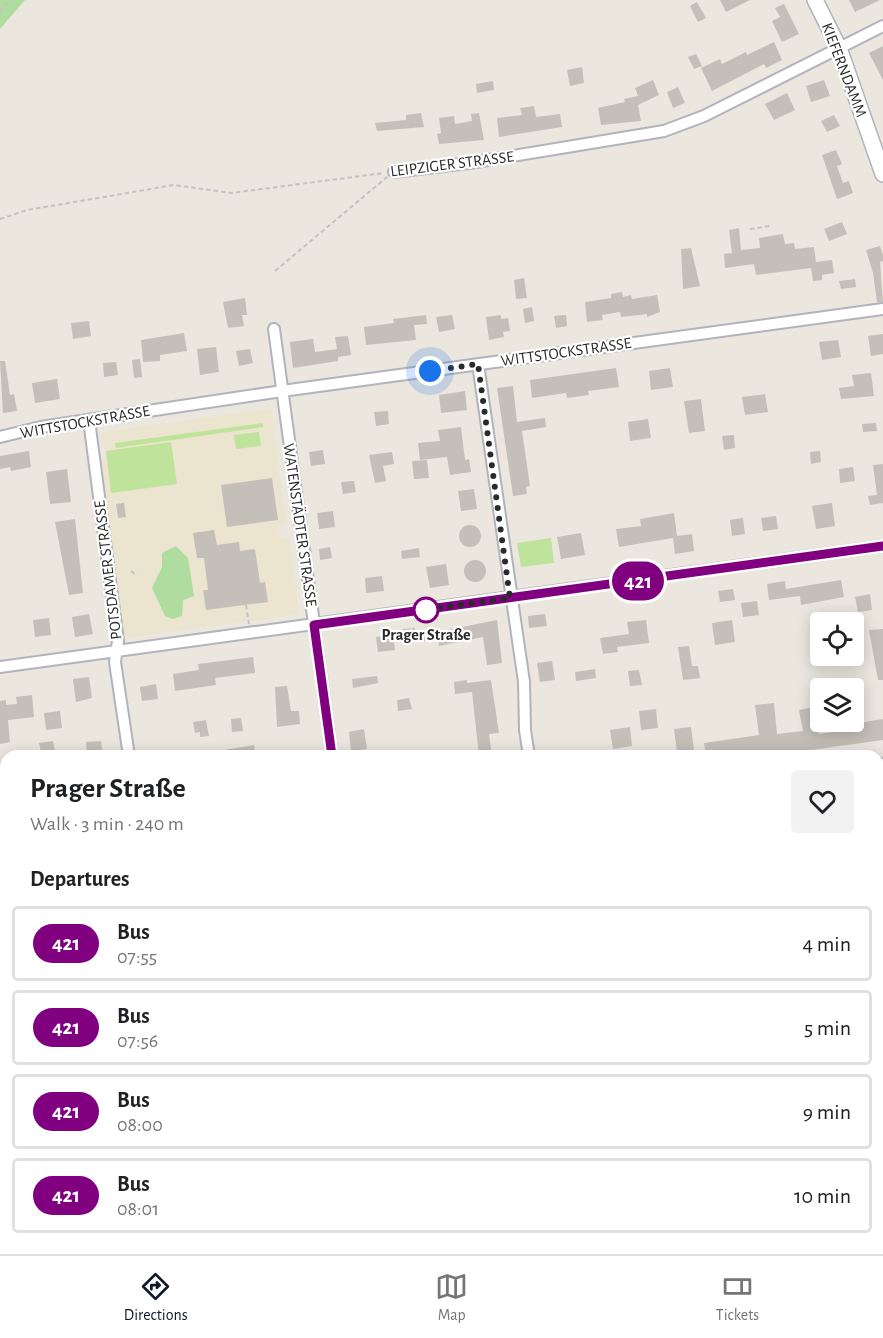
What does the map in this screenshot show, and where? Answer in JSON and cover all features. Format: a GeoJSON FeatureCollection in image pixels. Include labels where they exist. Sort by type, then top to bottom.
{"type":"FeatureCollection","features":[{"type":"Feature","properties":{"kind":"street","name":"KIEFERNDAMM"},"geometry":{"type":"LineString","coordinates":[[815,0],[839,48],[883,174]]}},
{"type":"Feature","properties":{"kind":"street","name":"LEIPZIGER STRASSE"},"geometry":{"type":"LineString","coordinates":[[394,172],[476,162],[664,131],[704,116],[883,26]]}},
{"type":"Feature","properties":{"kind":"street","name":"WITTSTOCKSTRASSE"},"geometry":{"type":"LineString","coordinates":[[0,437],[89,420],[282,392],[883,309]]}},
{"type":"Feature","properties":{"kind":"street","name":"WATENSTÄDTER STRASSE"},"geometry":{"type":"LineString","coordinates":[[274,329],[331,750]]}},
{"type":"Feature","properties":{"kind":"street"},"geometry":{"type":"LineString","coordinates":[[478,364],[510,598],[524,682],[525,730],[528,750]]}},
{"type":"Feature","properties":{"kind":"street","name":"POTSDAMER STRASSE"},"geometry":{"type":"LineString","coordinates":[[89,420],[118,641],[116,662],[128,750]]}},
{"type":"Feature","properties":{"kind":"street"},"geometry":{"type":"LineString","coordinates":[[0,667],[883,546]]}},
{"type":"Feature","properties":{"kind":"path"},"geometry":{"type":"LineString","coordinates":[[0,11],[10,0]]}},
{"type":"Feature","properties":{"kind":"path"},"geometry":{"type":"LineString","coordinates":[[275,271],[394,172]]}},
{"type":"Feature","properties":{"kind":"path","name":"LEIPZIGER STRASSE"},"geometry":{"type":"LineString","coordinates":[[0,219],[27,210],[174,185],[231,193],[394,172]]}},
{"type":"Feature","properties":{"kind":"path"},"geometry":{"type":"LineString","coordinates":[[750,229],[770,226]]}},
{"type":"Feature","properties":{"kind":"path"},"geometry":{"type":"LineString","coordinates":[[131,571],[137,576]]}},
{"type":"Feature","properties":{"kind":"path"},"geometry":{"type":"LineString","coordinates":[[246,605],[248,619]]}},
{"type":"Feature","properties":{"kind":"shaded area"},"geometry":{"type":"Polygon","coordinates":[[[271,409],[286,523],[278,525],[279,538],[289,538],[299,614],[124,638],[100,461],[106,459],[102,432],[271,409]]]}},
{"type":"Feature","properties":{"kind":"green space"},"geometry":{"type":"Polygon","coordinates":[[[0,0],[25,0],[0,29],[0,0]]]}},
{"type":"Feature","properties":{"kind":"green space"},"geometry":{"type":"Polygon","coordinates":[[[263,423],[263,427],[116,448],[115,443],[263,423]]]}},
{"type":"Feature","properties":{"kind":"green space"},"geometry":{"type":"Polygon","coordinates":[[[259,432],[261,446],[236,449],[234,435],[259,432]]]}},
{"type":"Feature","properties":{"kind":"green space"},"geometry":{"type":"Polygon","coordinates":[[[171,442],[177,484],[111,493],[106,451],[171,442]]]}},
{"type":"Feature","properties":{"kind":"green space"},"geometry":{"type":"Polygon","coordinates":[[[551,538],[554,563],[521,567],[517,543],[551,538]]]}},
{"type":"Feature","properties":{"kind":"green space"},"geometry":{"type":"Polygon","coordinates":[[[176,546],[188,558],[194,596],[183,600],[182,616],[173,619],[165,616],[152,588],[162,567],[162,553],[176,546]]]}},
{"type":"Feature","properties":{"kind":"building"},"geometry":{"type":"Polygon","coordinates":[[[720,0],[750,0],[726,12],[720,0]]]}},
{"type":"Feature","properties":{"kind":"building"},"geometry":{"type":"Polygon","coordinates":[[[849,0],[880,0],[855,12],[849,0]]]}},
{"type":"Feature","properties":{"kind":"building"},"geometry":{"type":"Polygon","coordinates":[[[697,2],[706,18],[698,22],[690,6],[697,2]]]}},
{"type":"Feature","properties":{"kind":"building"},"geometry":{"type":"Polygon","coordinates":[[[784,4],[799,34],[782,42],[772,21],[780,17],[775,8],[784,4]]]}},
{"type":"Feature","properties":{"kind":"building"},"geometry":{"type":"Polygon","coordinates":[[[774,42],[782,60],[766,68],[764,64],[712,91],[701,68],[720,59],[722,64],[774,42]]]}},
{"type":"Feature","properties":{"kind":"building"},"geometry":{"type":"Polygon","coordinates":[[[883,46],[883,80],[869,53],[883,46]]]}},
{"type":"Feature","properties":{"kind":"building"},"geometry":{"type":"Polygon","coordinates":[[[696,54],[702,66],[694,69],[688,57],[696,54]]]}},
{"type":"Feature","properties":{"kind":"building"},"geometry":{"type":"Polygon","coordinates":[[[582,67],[584,83],[570,86],[567,70],[582,67]]]}},
{"type":"Feature","properties":{"kind":"building"},"geometry":{"type":"Polygon","coordinates":[[[653,80],[659,95],[638,105],[641,121],[601,125],[598,108],[625,102],[624,99],[638,96],[635,88],[653,80]]]}},
{"type":"Feature","properties":{"kind":"building"},"geometry":{"type":"Polygon","coordinates":[[[824,80],[830,96],[811,102],[806,86],[824,80]]]}},
{"type":"Feature","properties":{"kind":"building"},"geometry":{"type":"Polygon","coordinates":[[[493,81],[494,90],[477,93],[476,84],[493,81]]]}},
{"type":"Feature","properties":{"kind":"building"},"geometry":{"type":"Polygon","coordinates":[[[678,87],[685,103],[673,108],[667,92],[678,87]]]}},
{"type":"Feature","properties":{"kind":"building"},"geometry":{"type":"Polygon","coordinates":[[[787,93],[795,110],[774,120],[765,104],[787,93]]]}},
{"type":"Feature","properties":{"kind":"building"},"geometry":{"type":"Polygon","coordinates":[[[534,106],[536,117],[560,114],[562,127],[499,137],[497,118],[522,115],[520,108],[534,106]]]}},
{"type":"Feature","properties":{"kind":"building"},"geometry":{"type":"Polygon","coordinates":[[[421,113],[424,127],[377,131],[375,123],[406,120],[406,115],[421,113]]]}},
{"type":"Feature","properties":{"kind":"building"},"geometry":{"type":"Polygon","coordinates":[[[479,113],[484,140],[439,144],[437,134],[441,133],[439,118],[454,116],[455,124],[472,121],[471,114],[479,113]]]}},
{"type":"Feature","properties":{"kind":"building"},"geometry":{"type":"Polygon","coordinates":[[[834,115],[840,126],[827,132],[821,121],[834,115]]]}},
{"type":"Feature","properties":{"kind":"building"},"geometry":{"type":"Polygon","coordinates":[[[836,150],[842,164],[837,166],[843,183],[849,181],[853,193],[837,199],[822,155],[836,150]]]}},
{"type":"Feature","properties":{"kind":"building"},"geometry":{"type":"Polygon","coordinates":[[[842,222],[847,234],[829,241],[824,229],[842,222]]]}},
{"type":"Feature","properties":{"kind":"building"},"geometry":{"type":"Polygon","coordinates":[[[739,228],[741,250],[760,248],[759,238],[783,234],[785,244],[794,243],[795,249],[814,247],[816,262],[832,260],[834,273],[822,275],[822,280],[813,281],[811,268],[756,275],[754,264],[725,268],[724,254],[732,253],[729,230],[739,228]]]}},
{"type":"Feature","properties":{"kind":"building"},"geometry":{"type":"Polygon","coordinates":[[[880,246],[883,255],[883,261],[880,262],[883,302],[877,302],[873,273],[866,250],[880,246]]]}},
{"type":"Feature","properties":{"kind":"building"},"geometry":{"type":"Polygon","coordinates":[[[691,248],[700,286],[683,289],[681,249],[691,248]]]}},
{"type":"Feature","properties":{"kind":"building"},"geometry":{"type":"Polygon","coordinates":[[[524,278],[527,298],[516,299],[514,280],[524,278]]]}},
{"type":"Feature","properties":{"kind":"building"},"geometry":{"type":"Polygon","coordinates":[[[855,279],[856,287],[841,289],[839,281],[855,279]]]}},
{"type":"Feature","properties":{"kind":"building"},"geometry":{"type":"Polygon","coordinates":[[[622,292],[623,297],[631,295],[632,299],[657,295],[660,312],[647,317],[647,314],[621,317],[620,312],[602,315],[603,320],[587,322],[585,302],[611,298],[611,294],[622,292]]]}},
{"type":"Feature","properties":{"kind":"building"},"geometry":{"type":"Polygon","coordinates":[[[245,298],[247,315],[242,315],[244,326],[228,328],[223,302],[245,298]]]}},
{"type":"Feature","properties":{"kind":"building"},"geometry":{"type":"Polygon","coordinates":[[[532,307],[534,321],[525,323],[523,309],[532,307]]]}},
{"type":"Feature","properties":{"kind":"building"},"geometry":{"type":"Polygon","coordinates":[[[426,315],[427,324],[414,325],[416,340],[366,345],[364,327],[394,323],[393,319],[426,315]]]}},
{"type":"Feature","properties":{"kind":"building"},"geometry":{"type":"Polygon","coordinates":[[[452,315],[455,329],[439,332],[436,317],[452,315]]]}},
{"type":"Feature","properties":{"kind":"building"},"geometry":{"type":"Polygon","coordinates":[[[501,315],[501,319],[508,318],[510,331],[503,332],[504,337],[489,340],[486,317],[501,315]]]}},
{"type":"Feature","properties":{"kind":"building"},"geometry":{"type":"Polygon","coordinates":[[[566,315],[567,326],[556,328],[554,316],[566,315]]]}},
{"type":"Feature","properties":{"kind":"building"},"geometry":{"type":"Polygon","coordinates":[[[89,321],[91,336],[73,339],[71,323],[89,321]]]}},
{"type":"Feature","properties":{"kind":"building"},"geometry":{"type":"Polygon","coordinates":[[[184,333],[187,351],[160,355],[160,361],[143,362],[141,340],[184,333]]]}},
{"type":"Feature","properties":{"kind":"building"},"geometry":{"type":"Polygon","coordinates":[[[883,334],[883,354],[871,356],[868,336],[883,334]]]}},
{"type":"Feature","properties":{"kind":"building"},"geometry":{"type":"Polygon","coordinates":[[[348,336],[351,355],[338,357],[338,361],[293,368],[290,342],[313,339],[315,352],[337,349],[335,337],[348,336]]]}},
{"type":"Feature","properties":{"kind":"building"},"geometry":{"type":"Polygon","coordinates":[[[838,340],[841,357],[822,360],[819,342],[838,340]]]}},
{"type":"Feature","properties":{"kind":"building"},"geometry":{"type":"Polygon","coordinates":[[[216,347],[219,372],[200,375],[197,349],[216,347]]]}},
{"type":"Feature","properties":{"kind":"building"},"geometry":{"type":"Polygon","coordinates":[[[250,349],[253,363],[239,366],[236,351],[250,349]]]}},
{"type":"Feature","properties":{"kind":"building"},"geometry":{"type":"Polygon","coordinates":[[[140,359],[142,377],[134,378],[132,360],[140,359]]]}},
{"type":"Feature","properties":{"kind":"building"},"geometry":{"type":"Polygon","coordinates":[[[0,361],[5,361],[10,395],[14,394],[17,411],[3,413],[0,361]]]}},
{"type":"Feature","properties":{"kind":"building"},"geometry":{"type":"Polygon","coordinates":[[[116,362],[118,375],[104,377],[103,363],[116,362]]]}},
{"type":"Feature","properties":{"kind":"building"},"geometry":{"type":"Polygon","coordinates":[[[616,368],[619,387],[588,391],[589,395],[567,398],[566,393],[532,398],[530,380],[616,368]]]}},
{"type":"Feature","properties":{"kind":"building"},"geometry":{"type":"Polygon","coordinates":[[[670,368],[673,387],[651,390],[649,371],[670,368]]]}},
{"type":"Feature","properties":{"kind":"building"},"geometry":{"type":"Polygon","coordinates":[[[871,373],[874,396],[841,399],[839,388],[854,386],[852,375],[871,373]]]}},
{"type":"Feature","properties":{"kind":"building"},"geometry":{"type":"Polygon","coordinates":[[[57,379],[60,399],[35,403],[32,383],[57,379]]]}},
{"type":"Feature","properties":{"kind":"building"},"geometry":{"type":"Polygon","coordinates":[[[513,386],[517,422],[545,418],[546,427],[522,431],[530,486],[526,487],[527,494],[513,496],[497,388],[513,386]]]}},
{"type":"Feature","properties":{"kind":"building"},"geometry":{"type":"Polygon","coordinates":[[[465,391],[467,410],[441,413],[439,395],[465,391]]]}},
{"type":"Feature","properties":{"kind":"building"},"geometry":{"type":"Polygon","coordinates":[[[765,394],[768,412],[745,415],[742,397],[765,394]]]}},
{"type":"Feature","properties":{"kind":"building"},"geometry":{"type":"Polygon","coordinates":[[[701,399],[705,431],[689,433],[684,401],[701,399]]]}},
{"type":"Feature","properties":{"kind":"building"},"geometry":{"type":"Polygon","coordinates":[[[388,411],[389,424],[376,426],[374,412],[388,411]]]}},
{"type":"Feature","properties":{"kind":"building"},"geometry":{"type":"Polygon","coordinates":[[[648,419],[651,438],[630,441],[628,422],[648,419]]]}},
{"type":"Feature","properties":{"kind":"building"},"geometry":{"type":"Polygon","coordinates":[[[876,423],[877,431],[863,432],[862,424],[876,423]]]}},
{"type":"Feature","properties":{"kind":"building"},"geometry":{"type":"Polygon","coordinates":[[[461,427],[465,460],[469,459],[471,472],[450,475],[447,457],[420,460],[418,443],[440,441],[438,430],[461,427]]]}},
{"type":"Feature","properties":{"kind":"building"},"geometry":{"type":"Polygon","coordinates":[[[734,435],[735,448],[724,450],[722,436],[734,435]]]}},
{"type":"Feature","properties":{"kind":"building"},"geometry":{"type":"Polygon","coordinates":[[[323,450],[325,464],[311,466],[309,452],[323,450]]]}},
{"type":"Feature","properties":{"kind":"building"},"geometry":{"type":"Polygon","coordinates":[[[29,451],[31,467],[11,471],[10,467],[0,469],[0,456],[29,451]]]}},
{"type":"Feature","properties":{"kind":"building"},"geometry":{"type":"Polygon","coordinates":[[[820,451],[821,462],[811,464],[810,452],[820,451]]]}},
{"type":"Feature","properties":{"kind":"building"},"geometry":{"type":"Polygon","coordinates":[[[392,452],[394,464],[383,466],[386,481],[375,483],[369,455],[392,452]]]}},
{"type":"Feature","properties":{"kind":"building"},"geometry":{"type":"Polygon","coordinates":[[[427,460],[429,478],[414,479],[412,461],[427,460]]]}},
{"type":"Feature","properties":{"kind":"building"},"geometry":{"type":"Polygon","coordinates":[[[883,464],[883,503],[870,505],[868,496],[877,495],[873,465],[883,464]]]}},
{"type":"Feature","properties":{"kind":"building"},"geometry":{"type":"Polygon","coordinates":[[[853,467],[855,481],[840,483],[839,469],[853,467]]]}},
{"type":"Feature","properties":{"kind":"building"},"geometry":{"type":"Polygon","coordinates":[[[67,469],[71,502],[50,504],[46,472],[67,469]]]}},
{"type":"Feature","properties":{"kind":"building"},"geometry":{"type":"Polygon","coordinates":[[[272,478],[278,520],[227,527],[221,485],[272,478]]]}},
{"type":"Feature","properties":{"kind":"building"},"geometry":{"type":"Polygon","coordinates":[[[354,481],[356,492],[343,494],[341,482],[354,481]]]}},
{"type":"Feature","properties":{"kind":"building"},"geometry":{"type":"Polygon","coordinates":[[[474,489],[477,509],[461,511],[458,491],[474,489]]]}},
{"type":"Feature","properties":{"kind":"building"},"geometry":{"type":"Polygon","coordinates":[[[124,503],[126,517],[118,518],[116,504],[124,503]]]}},
{"type":"Feature","properties":{"kind":"building"},"geometry":{"type":"Polygon","coordinates":[[[832,503],[835,526],[816,529],[812,506],[832,503]]]}},
{"type":"Feature","properties":{"kind":"building"},"geometry":{"type":"Polygon","coordinates":[[[333,511],[335,527],[319,529],[317,513],[333,511]]]}},
{"type":"Feature","properties":{"kind":"building"},"geometry":{"type":"Polygon","coordinates":[[[674,513],[677,536],[692,534],[694,551],[675,554],[673,538],[619,547],[616,529],[641,526],[640,519],[674,513]]]}},
{"type":"Feature","properties":{"kind":"building"},"geometry":{"type":"Polygon","coordinates":[[[776,516],[778,529],[763,531],[761,518],[776,516]]]}},
{"type":"Feature","properties":{"kind":"building"},"geometry":{"type":"Polygon","coordinates":[[[743,518],[745,534],[732,536],[730,520],[743,518]]]}},
{"type":"Feature","properties":{"kind":"building"},"geometry":{"type":"Polygon","coordinates":[[[75,519],[83,593],[69,595],[55,522],[75,519]]]}},
{"type":"Feature","properties":{"kind":"building"},"geometry":{"type":"Polygon","coordinates":[[[470,525],[480,532],[481,536],[474,546],[470,547],[460,540],[459,536],[466,526],[470,525]]]}},
{"type":"Feature","properties":{"kind":"building"},"geometry":{"type":"Polygon","coordinates":[[[214,530],[217,545],[239,542],[240,551],[255,549],[260,583],[265,582],[268,602],[206,610],[203,590],[208,590],[204,558],[197,558],[193,533],[214,530]]]}},
{"type":"Feature","properties":{"kind":"building"},"geometry":{"type":"Polygon","coordinates":[[[581,533],[585,555],[561,559],[557,537],[581,533]]]}},
{"type":"Feature","properties":{"kind":"building"},"geometry":{"type":"Polygon","coordinates":[[[330,547],[332,558],[320,560],[319,549],[330,547]]]}},
{"type":"Feature","properties":{"kind":"building"},"geometry":{"type":"Polygon","coordinates":[[[419,548],[420,557],[402,559],[401,551],[419,548]]]}},
{"type":"Feature","properties":{"kind":"building"},"geometry":{"type":"Polygon","coordinates":[[[475,560],[485,567],[486,571],[479,581],[475,582],[465,575],[464,571],[471,561],[475,560]]]}},
{"type":"Feature","properties":{"kind":"building"},"geometry":{"type":"Polygon","coordinates":[[[446,564],[449,585],[430,588],[426,567],[446,564]]]}},
{"type":"Feature","properties":{"kind":"building"},"geometry":{"type":"Polygon","coordinates":[[[382,576],[384,591],[366,593],[365,578],[382,576]]]}},
{"type":"Feature","properties":{"kind":"building"},"geometry":{"type":"Polygon","coordinates":[[[841,580],[844,597],[801,605],[800,596],[769,600],[767,584],[785,581],[786,589],[841,580]]]}},
{"type":"Feature","properties":{"kind":"building"},"geometry":{"type":"Polygon","coordinates":[[[733,589],[735,600],[720,602],[718,591],[733,589]]]}},
{"type":"Feature","properties":{"kind":"building"},"geometry":{"type":"Polygon","coordinates":[[[870,594],[872,610],[858,612],[855,597],[870,594]]]}},
{"type":"Feature","properties":{"kind":"building"},"geometry":{"type":"Polygon","coordinates":[[[757,601],[759,615],[743,617],[741,603],[757,601]]]}},
{"type":"Feature","properties":{"kind":"building"},"geometry":{"type":"Polygon","coordinates":[[[89,614],[93,634],[75,637],[72,617],[89,614]]]}},
{"type":"Feature","properties":{"kind":"building"},"geometry":{"type":"Polygon","coordinates":[[[545,614],[547,626],[529,628],[528,616],[545,614]]]}},
{"type":"Feature","properties":{"kind":"building"},"geometry":{"type":"Polygon","coordinates":[[[49,618],[51,635],[35,637],[33,620],[49,618]]]}},
{"type":"Feature","properties":{"kind":"building"},"geometry":{"type":"Polygon","coordinates":[[[497,620],[502,663],[487,665],[483,637],[439,646],[437,632],[497,620]]]}},
{"type":"Feature","properties":{"kind":"building"},"geometry":{"type":"Polygon","coordinates":[[[646,620],[649,643],[617,647],[618,652],[603,654],[600,638],[629,634],[627,622],[646,620]]]}},
{"type":"Feature","properties":{"kind":"building"},"geometry":{"type":"Polygon","coordinates":[[[732,620],[735,642],[715,645],[712,623],[732,620]]]}},
{"type":"Feature","properties":{"kind":"building"},"geometry":{"type":"Polygon","coordinates":[[[415,628],[415,631],[424,630],[425,641],[404,641],[403,629],[415,628]]]}},
{"type":"Feature","properties":{"kind":"building"},"geometry":{"type":"Polygon","coordinates":[[[883,629],[883,680],[878,680],[869,630],[883,629]]]}},
{"type":"Feature","properties":{"kind":"building"},"geometry":{"type":"Polygon","coordinates":[[[393,635],[395,650],[378,652],[376,637],[393,635]]]}},
{"type":"Feature","properties":{"kind":"building"},"geometry":{"type":"Polygon","coordinates":[[[689,646],[692,666],[698,666],[700,678],[683,680],[678,647],[689,646]]]}},
{"type":"Feature","properties":{"kind":"building"},"geometry":{"type":"Polygon","coordinates":[[[253,657],[255,673],[215,678],[216,685],[175,691],[173,674],[199,670],[198,664],[253,657]]]}},
{"type":"Feature","properties":{"kind":"building"},"geometry":{"type":"Polygon","coordinates":[[[552,661],[555,680],[540,682],[537,663],[552,661]]]}},
{"type":"Feature","properties":{"kind":"building"},"geometry":{"type":"Polygon","coordinates":[[[595,669],[596,678],[576,681],[575,672],[595,669]]]}},
{"type":"Feature","properties":{"kind":"building"},"geometry":{"type":"Polygon","coordinates":[[[639,670],[642,685],[630,686],[628,671],[639,670]]]}},
{"type":"Feature","properties":{"kind":"building"},"geometry":{"type":"Polygon","coordinates":[[[377,676],[378,683],[353,688],[352,679],[377,676]]]}},
{"type":"Feature","properties":{"kind":"building"},"geometry":{"type":"Polygon","coordinates":[[[89,677],[92,698],[76,702],[73,679],[89,677]]]}},
{"type":"Feature","properties":{"kind":"building"},"geometry":{"type":"Polygon","coordinates":[[[491,680],[499,733],[489,734],[491,750],[478,750],[472,692],[455,694],[454,682],[491,680]]]}},
{"type":"Feature","properties":{"kind":"building"},"geometry":{"type":"Polygon","coordinates":[[[156,684],[158,699],[142,701],[140,687],[156,684]]]}},
{"type":"Feature","properties":{"kind":"building"},"geometry":{"type":"Polygon","coordinates":[[[287,686],[291,711],[299,711],[300,724],[277,727],[275,687],[287,686]]]}},
{"type":"Feature","properties":{"kind":"building"},"geometry":{"type":"Polygon","coordinates":[[[32,695],[34,717],[8,720],[10,742],[0,744],[0,701],[6,700],[6,705],[17,704],[16,697],[32,695]]]}},
{"type":"Feature","properties":{"kind":"building"},"geometry":{"type":"Polygon","coordinates":[[[409,698],[412,709],[398,711],[397,700],[409,698]]]}},
{"type":"Feature","properties":{"kind":"building"},"geometry":{"type":"Polygon","coordinates":[[[774,703],[777,734],[803,731],[799,710],[810,708],[810,732],[819,732],[819,734],[864,732],[864,722],[883,719],[883,740],[811,750],[705,750],[704,743],[759,735],[755,705],[774,703]]]}},
{"type":"Feature","properties":{"kind":"building"},"geometry":{"type":"Polygon","coordinates":[[[656,709],[658,728],[641,730],[639,711],[656,709]]]}},
{"type":"Feature","properties":{"kind":"building"},"geometry":{"type":"Polygon","coordinates":[[[60,711],[62,728],[46,730],[44,713],[60,711]]]}},
{"type":"Feature","properties":{"kind":"building"},"geometry":{"type":"Polygon","coordinates":[[[241,718],[243,731],[232,732],[231,719],[241,718]]]}},
{"type":"Feature","properties":{"kind":"building"},"geometry":{"type":"Polygon","coordinates":[[[206,720],[209,736],[200,737],[200,732],[195,733],[193,722],[206,720]]]}},
{"type":"Feature","properties":{"kind":"building"},"geometry":{"type":"Polygon","coordinates":[[[630,727],[632,746],[613,749],[610,730],[630,727]]]}},
{"type":"Feature","properties":{"kind":"building"},"geometry":{"type":"Polygon","coordinates":[[[691,727],[694,750],[677,750],[674,729],[691,727]]]}},
{"type":"Feature","properties":{"kind":"building"},"geometry":{"type":"Polygon","coordinates":[[[364,729],[367,749],[351,750],[349,732],[364,729]]]}},
{"type":"Feature","properties":{"kind":"building"},"geometry":{"type":"Polygon","coordinates":[[[53,741],[55,750],[41,750],[39,743],[53,741]]]}},
{"type":"Feature","properties":{"kind":"building"},"geometry":{"type":"Polygon","coordinates":[[[101,741],[102,750],[87,750],[86,742],[101,741]]]}},
{"type":"Feature","properties":{"kind":"building"},"geometry":{"type":"Polygon","coordinates":[[[254,745],[255,750],[224,750],[254,745]]]}},
{"type":"Feature","properties":{"kind":"bus line","name":"421"},"geometry":{"type":"LineString","coordinates":[[331,750],[314,625],[883,546]]}},
{"type":"Feature","properties":{"kind":"place","name":"Prager Straße"},"geometry":{"type":"Point","coordinates":[426,610]}},
{"type":"Feature","properties":{"kind":"route"},"geometry":{"type":"LineString","coordinates":[[426,610],[422,610],[510,598],[478,364],[430,371]]}}]}
